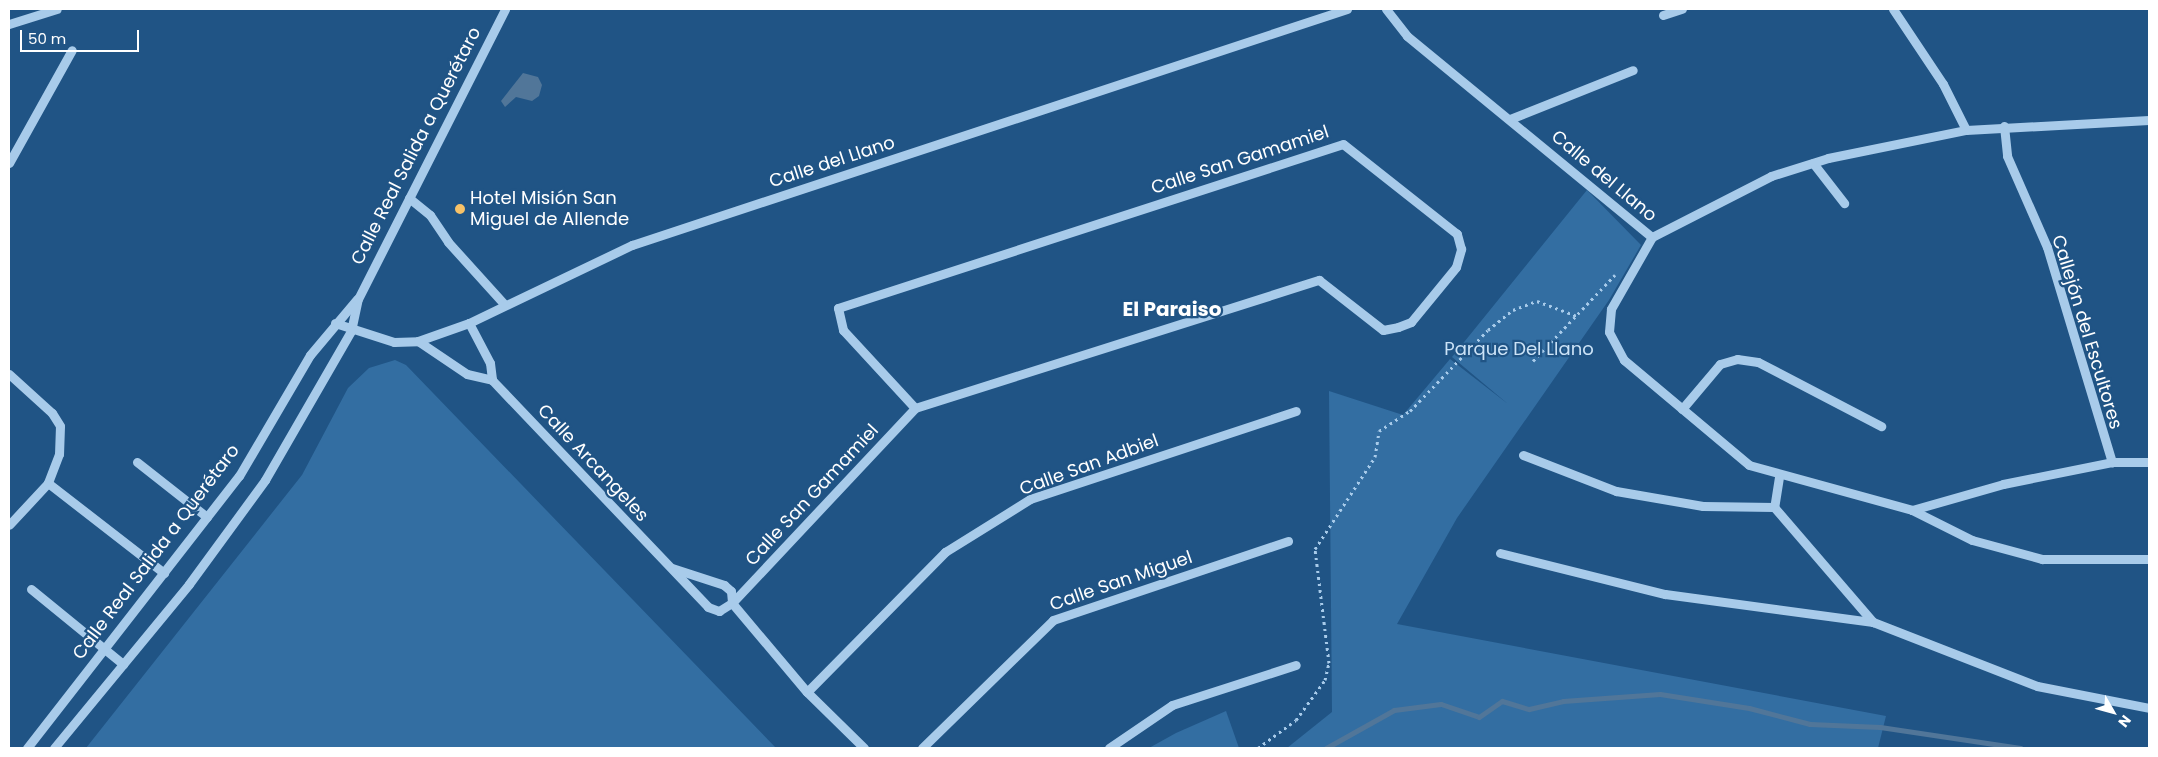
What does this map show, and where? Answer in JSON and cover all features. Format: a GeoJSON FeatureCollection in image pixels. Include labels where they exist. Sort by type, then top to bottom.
{"type":"FeatureCollection","features":[{"type":"Feature","properties":{"kind":"street"},"geometry":{"type":"LineString","coordinates":[[9,24],[57,9]]}},
{"type":"Feature","properties":{"kind":"street","name":"Calle Real Salida a Querétaro"},"geometry":{"type":"LineString","coordinates":[[54,748],[123,664],[266,480],[351,332],[358,299],[505,9]]}},
{"type":"Feature","properties":{"kind":"street","name":"Calle del Llano"},"geometry":{"type":"LineString","coordinates":[[335,323],[351,332],[394,342],[418,341],[469,323],[632,245],[1347,9]]}},
{"type":"Feature","properties":{"kind":"street","name":"Calle del Llano"},"geometry":{"type":"LineString","coordinates":[[1386,9],[1407,36],[1652,237],[1611,309],[1609,332],[1624,360],[1749,465],[1779,477],[1912,510],[1972,540],[2042,559],[2145,559]]}},
{"type":"Feature","properties":{"kind":"street"},"geometry":{"type":"LineString","coordinates":[[1663,15],[1682,9]]}},
{"type":"Feature","properties":{"kind":"street"},"geometry":{"type":"LineString","coordinates":[[1893,9],[1943,84],[1966,130]]}},
{"type":"Feature","properties":{"kind":"street"},"geometry":{"type":"LineString","coordinates":[[9,163],[72,50]]}},
{"type":"Feature","properties":{"kind":"street"},"geometry":{"type":"LineString","coordinates":[[1510,119],[1632,70]]}},
{"type":"Feature","properties":{"kind":"street"},"geometry":{"type":"LineString","coordinates":[[1652,237],[1771,176],[1813,163],[1966,130],[2004,126],[2149,120]]}},
{"type":"Feature","properties":{"kind":"street","name":"Callejón del Escultores"},"geometry":{"type":"LineString","coordinates":[[2004,126],[2007,156],[2047,248],[2112,462]]}},
{"type":"Feature","properties":{"kind":"street","name":"Calle San Gamamiel"},"geometry":{"type":"LineString","coordinates":[[732,603],[915,408],[1320,280],[1383,330],[1398,327],[1411,322],[1456,267],[1461,249],[1457,234],[1343,144],[838,308],[843,330],[915,408]]}},
{"type":"Feature","properties":{"kind":"street"},"geometry":{"type":"LineString","coordinates":[[1813,163],[1844,204]]}},
{"type":"Feature","properties":{"kind":"street"},"geometry":{"type":"LineString","coordinates":[[409,198],[430,215],[448,242],[505,305]]}},
{"type":"Feature","properties":{"kind":"street","name":"Calle Real Salida a Querétaro"},"geometry":{"type":"LineString","coordinates":[[27,748],[239,476],[310,355],[335,323],[358,299]]}},
{"type":"Feature","properties":{"kind":"street"},"geometry":{"type":"LineString","coordinates":[[418,341],[467,374],[492,380],[490,363],[469,323]]}},
{"type":"Feature","properties":{"kind":"street"},"geometry":{"type":"LineString","coordinates":[[1682,409],[1720,364],[1737,359],[1758,362],[1881,426]]}},
{"type":"Feature","properties":{"kind":"street"},"geometry":{"type":"LineString","coordinates":[[9,374],[52,413],[60,426],[59,454],[48,483],[9,525]]}},
{"type":"Feature","properties":{"kind":"street","name":"Calle Arcangeles"},"geometry":{"type":"LineString","coordinates":[[492,380],[708,607],[719,611],[732,603]]}},
{"type":"Feature","properties":{"kind":"street","name":"Calle San Adbiel"},"geometry":{"type":"LineString","coordinates":[[807,692],[945,552],[1030,499],[1296,411]]}},
{"type":"Feature","properties":{"kind":"street"},"geometry":{"type":"LineString","coordinates":[[1523,455],[1616,491],[1703,506],[1774,507],[1873,622]]}},
{"type":"Feature","properties":{"kind":"street"},"geometry":{"type":"LineString","coordinates":[[137,462],[207,517]]}},
{"type":"Feature","properties":{"kind":"street"},"geometry":{"type":"LineString","coordinates":[[1912,510],[2003,484],[2112,462],[2149,462]]}},
{"type":"Feature","properties":{"kind":"street"},"geometry":{"type":"LineString","coordinates":[[1774,507],[1779,477]]}},
{"type":"Feature","properties":{"kind":"street"},"geometry":{"type":"LineString","coordinates":[[48,483],[164,573]]}},
{"type":"Feature","properties":{"kind":"street","name":"Calle San Miguel"},"geometry":{"type":"LineString","coordinates":[[922,748],[1053,620],[1288,541]]}},
{"type":"Feature","properties":{"kind":"street"},"geometry":{"type":"LineString","coordinates":[[1500,553],[1665,594],[1873,622],[2037,686],[2149,708]]}},
{"type":"Feature","properties":{"kind":"street"},"geometry":{"type":"LineString","coordinates":[[2145,559],[2149,567]]}},
{"type":"Feature","properties":{"kind":"street","name":"Calle Arcangeles"},"geometry":{"type":"LineString","coordinates":[[670,567],[724,585],[731,591],[732,603],[807,692],[864,748]]}},
{"type":"Feature","properties":{"kind":"street"},"geometry":{"type":"LineString","coordinates":[[32,589],[106,647],[123,664]]}},
{"type":"Feature","properties":{"kind":"street"},"geometry":{"type":"LineString","coordinates":[[1108,748],[1172,705],[1296,665]]}},
{"type":"Feature","properties":{"kind":"path"},"geometry":{"type":"LineString","coordinates":[[1533,361],[1620,269]]}},
{"type":"Feature","properties":{"kind":"path"},"geometry":{"type":"LineString","coordinates":[[1258,748],[1296,720],[1325,680],[1329,663],[1315,549],[1375,456],[1379,431],[1410,411],[1488,330],[1514,310],[1537,301],[1576,316]]}},
{"type":"Feature","properties":{"kind":"green space","name":"Parque Del Llano"},"geometry":{"type":"Polygon","coordinates":[[[1587,190],[1641,245],[1609,300],[1457,518],[1397,624],[1886,716],[1878,748],[1287,748],[1332,712],[1329,391],[1403,415],[1450,359],[1508,404],[1452,357],[1587,190]]]}},
{"type":"Feature","properties":{"kind":"green space"},"geometry":{"type":"Polygon","coordinates":[[[395,360],[406,365],[776,748],[86,748],[302,475],[348,388],[369,368],[395,360]]]}},
{"type":"Feature","properties":{"kind":"green space"},"geometry":{"type":"Polygon","coordinates":[[[1226,711],[1239,748],[1149,748],[1176,733],[1226,711]]]}},
{"type":"Feature","properties":{"kind":"shaded area"},"geometry":{"type":"Polygon","coordinates":[[[523,73],[538,77],[542,85],[539,96],[532,101],[516,97],[505,107],[501,101],[523,73]]]}},
{"type":"Feature","properties":{"kind":"waterway"},"geometry":{"type":"LineString","coordinates":[[1326,748],[1394,710],[1441,704],[1479,717],[1502,701],[1529,709],[1563,701],[1660,694],[1749,708],[1810,724],[1880,727],[2020,748]]}},
{"type":"Feature","properties":{"kind":"place","name":"Hotel Misión San Miguel de Allende"},"geometry":{"type":"Point","coordinates":[460,209]}},
{"type":"Feature","properties":{"kind":"district","name":"El Paraiso"},"geometry":{"type":"Point","coordinates":[1172,309]}}]}
